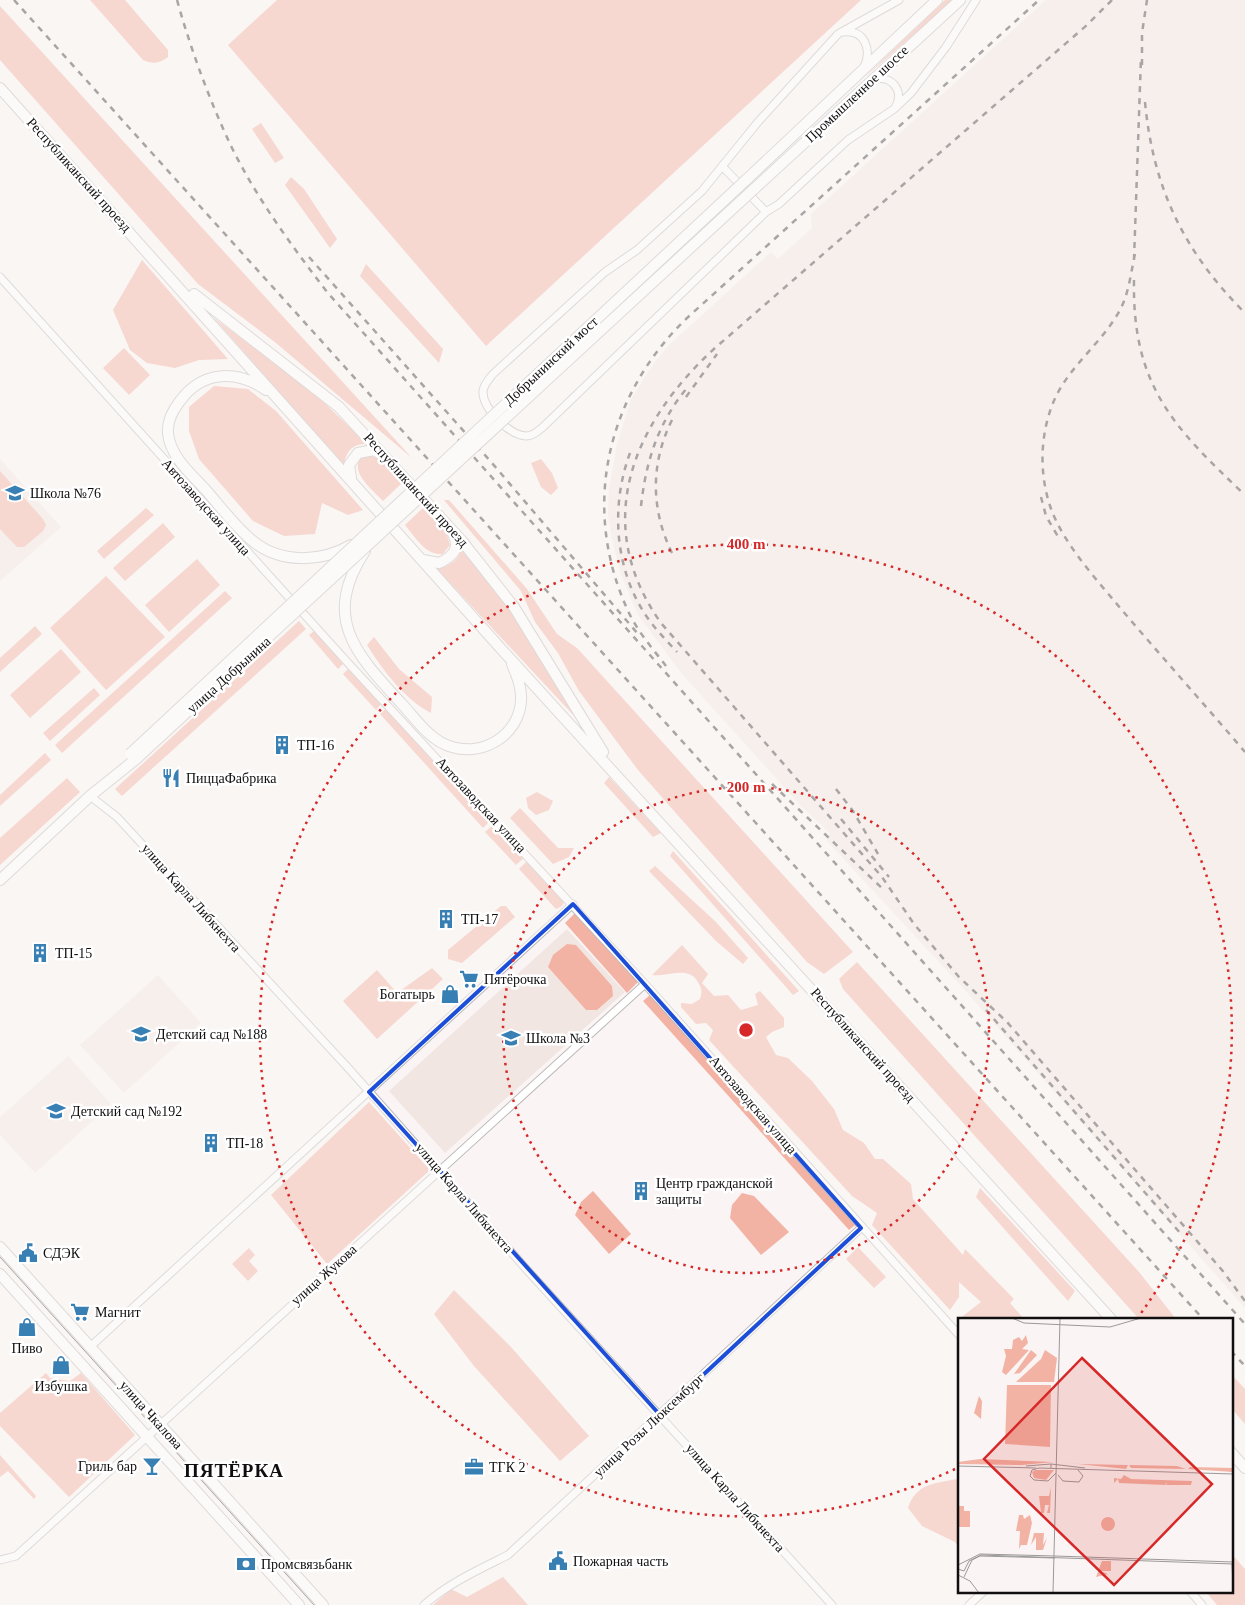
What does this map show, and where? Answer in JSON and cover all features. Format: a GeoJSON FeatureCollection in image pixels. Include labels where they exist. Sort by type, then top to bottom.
{"type":"FeatureCollection","features":[{"type":"Feature","properties":{"kind":"main road","name":"Промышленное шоссе"},"geometry":{"type":"LineString","coordinates":[[746,180],[937,0]]}},
{"type":"Feature","properties":{"kind":"main road","name":"Промышленное шоссе"},"geometry":{"type":"LineString","coordinates":[[754,189],[960,0]]}},
{"type":"Feature","properties":{"kind":"main road","name":"Республиканский проезд"},"geometry":{"type":"LineString","coordinates":[[0,88],[158,261],[285,407],[503,650],[1110,1318]]}},
{"type":"Feature","properties":{"kind":"main road","name":"Добрынинский мост"},"geometry":{"type":"LineString","coordinates":[[356,542],[746,180]]}},
{"type":"Feature","properties":{"kind":"main road","name":"Добрынинский мост"},"geometry":{"type":"LineString","coordinates":[[364,551],[754,189]]}},
{"type":"Feature","properties":{"kind":"main road","name":"Республиканский проезд"},"geometry":{"type":"LineString","coordinates":[[158,261],[204,303],[321,392],[357,425],[448,526],[486,569],[514,607],[615,772]]}},
{"type":"Feature","properties":{"kind":"main road"},"geometry":{"type":"LineString","coordinates":[[285,407],[258,384],[239,376],[220,375],[201,381],[182,398],[168,424],[172,449],[183,465],[253,542],[269,552],[288,557],[324,557],[356,542]]}},
{"type":"Feature","properties":{"kind":"main road"},"geometry":{"type":"LineString","coordinates":[[353,483],[348,473],[349,465],[358,452],[374,450],[385,456]]}},
{"type":"Feature","properties":{"kind":"main road"},"geometry":{"type":"LineString","coordinates":[[422,559],[439,563],[453,555],[457,546],[455,537],[448,526]]}},
{"type":"Feature","properties":{"kind":"main road","name":"улица Добрынина"},"geometry":{"type":"LineString","coordinates":[[133,757],[356,542]]}},
{"type":"Feature","properties":{"kind":"main road"},"geometry":{"type":"LineString","coordinates":[[364,551],[355,566],[345,605],[350,639],[371,671],[426,731],[442,743],[465,750],[490,745],[502,738],[518,716],[521,690],[516,674],[503,650]]}},
{"type":"Feature","properties":{"kind":"main road","name":"улица Добрынина"},"geometry":{"type":"LineString","coordinates":[[0,880],[133,757],[364,551]]}},
{"type":"Feature","properties":{"kind":"main road","name":"улица Чкалова"},"geometry":{"type":"LineString","coordinates":[[0,1248],[323,1605]]}},
{"type":"Feature","properties":{"kind":"main road","name":"улица Чкалова"},"geometry":{"type":"LineString","coordinates":[[0,1274],[299,1605]]}},
{"type":"Feature","properties":{"kind":"main road"},"geometry":{"type":"LineString","coordinates":[[1232,1453],[1245,1468]]}},
{"type":"Feature","properties":{"kind":"street"},"geometry":{"type":"LineString","coordinates":[[899,0],[838,34],[758,122],[702,191],[638,250],[605,272],[493,374],[483,389],[486,403],[505,425],[526,436],[537,432],[766,212],[779,204],[848,140],[894,109],[911,93],[946,47],[976,0]]}},
{"type":"Feature","properties":{"kind":"street"},"geometry":{"type":"LineString","coordinates":[[838,34],[853,32],[864,40],[868,47],[868,58],[863,70]]}},
{"type":"Feature","properties":{"kind":"street"},"geometry":{"type":"LineString","coordinates":[[873,79],[884,77],[893,82],[898,91],[899,100],[894,109]]}},
{"type":"Feature","properties":{"kind":"street"},"geometry":{"type":"LineString","coordinates":[[723,167],[766,212]]}},
{"type":"Feature","properties":{"kind":"street","name":"Автозаводская улица"},"geometry":{"type":"LineString","coordinates":[[0,278],[349,664],[573,904],[958,1334]]}},
{"type":"Feature","properties":{"kind":"street","name":"улица Карла Либкнехта"},"geometry":{"type":"LineString","coordinates":[[90,796],[122,822],[440,1169],[520,1262],[832,1605]]}},
{"type":"Feature","properties":{"kind":"street"},"geometry":{"type":"LineString","coordinates":[[90,1347],[573,904]]}},
{"type":"Feature","properties":{"kind":"street","name":"улица Жукова"},"geometry":{"type":"LineString","coordinates":[[0,1560],[16,1556],[645,984]]}},
{"type":"Feature","properties":{"kind":"street","name":"улица Розы Люксембург"},"geometry":{"type":"LineString","coordinates":[[424,1605],[436,1594],[463,1577],[508,1555],[862,1228]]}},
{"type":"Feature","properties":{"kind":"street"},"geometry":{"type":"LineString","coordinates":[[969,1605],[983,1592]]}},
{"type":"Feature","properties":{"kind":"street"},"geometry":{"type":"LineString","coordinates":[[1191,1592],[1202,1605]]}},
{"type":"Feature","properties":{"kind":"highlighted area"},"geometry":{"type":"Polygon","coordinates":[[[573,904],[861,1228],[660,1415],[369,1092],[573,904]]]}},
{"type":"Feature","properties":{"kind":"shaded area"},"geometry":{"type":"Polygon","coordinates":[[[90,0],[125,0],[168,50],[168,57],[156,63],[143,60],[90,0]]]}},
{"type":"Feature","properties":{"kind":"shaded area"},"geometry":{"type":"Polygon","coordinates":[[[277,0],[861,0],[486,346],[228,45],[277,0]]]}},
{"type":"Feature","properties":{"kind":"shaded area"},"geometry":{"type":"Polygon","coordinates":[[[945,0],[953,0],[864,78],[945,0]]]}},
{"type":"Feature","properties":{"kind":"shaded area"},"geometry":{"type":"Polygon","coordinates":[[[1046,0],[1245,0],[1245,1308],[963,988],[827,841],[830,833],[802,807],[682,674],[638,615],[620,572],[608,514],[609,489],[617,444],[631,399],[654,363],[667,347],[771,252],[778,259],[812,228],[811,214],[1046,0]]]}},
{"type":"Feature","properties":{"kind":"shaded area"},"geometry":{"type":"Polygon","coordinates":[[[0,6],[412,458],[276,343],[198,284],[0,60],[0,6]]]}},
{"type":"Feature","properties":{"kind":"shaded area"},"geometry":{"type":"Polygon","coordinates":[[[261,123],[284,158],[275,163],[252,129],[261,123]]]}},
{"type":"Feature","properties":{"kind":"shaded area"},"geometry":{"type":"Polygon","coordinates":[[[291,177],[304,189],[337,239],[330,248],[285,185],[291,177]]]}},
{"type":"Feature","properties":{"kind":"shaded area"},"geometry":{"type":"Polygon","coordinates":[[[142,260],[228,359],[199,360],[175,368],[147,363],[130,350],[113,310],[142,260]]]}},
{"type":"Feature","properties":{"kind":"shaded area"},"geometry":{"type":"Polygon","coordinates":[[[366,264],[443,349],[439,363],[360,276],[366,264]]]}},
{"type":"Feature","properties":{"kind":"shaded area"},"geometry":{"type":"Polygon","coordinates":[[[214,318],[312,391],[367,444],[357,445],[351,449],[346,456],[344,466],[214,318]]]}},
{"type":"Feature","properties":{"kind":"shaded area"},"geometry":{"type":"Polygon","coordinates":[[[124,348],[150,375],[129,395],[103,368],[124,348]]]}},
{"type":"Feature","properties":{"kind":"shaded area"},"geometry":{"type":"Polygon","coordinates":[[[214,386],[248,389],[276,411],[363,510],[348,515],[322,503],[315,534],[284,536],[253,521],[199,459],[189,431],[189,407],[214,386]]]}},
{"type":"Feature","properties":{"kind":"shaded area"},"geometry":{"type":"Polygon","coordinates":[[[366,454],[378,458],[402,483],[383,501],[367,485],[359,472],[360,460],[366,454]]]}},
{"type":"Feature","properties":{"kind":"shaded area","name":"Школа №76"},"geometry":{"type":"Polygon","coordinates":[[[0,459],[61,527],[0,581],[0,459]]]}},
{"type":"Feature","properties":{"kind":"shaded area"},"geometry":{"type":"Polygon","coordinates":[[[541,459],[552,473],[558,488],[551,495],[541,487],[531,463],[541,459]]]}},
{"type":"Feature","properties":{"kind":"shaded area"},"geometry":{"type":"Polygon","coordinates":[[[0,471],[43,519],[46,525],[43,531],[24,547],[17,547],[0,529],[0,471]]]}},
{"type":"Feature","properties":{"kind":"shaded area"},"geometry":{"type":"Polygon","coordinates":[[[444,500],[449,500],[527,589],[557,634],[577,648],[853,952],[824,974],[807,962],[638,770],[579,691],[558,653],[535,622],[521,591],[444,500]]]}},
{"type":"Feature","properties":{"kind":"shaded area"},"geometry":{"type":"Polygon","coordinates":[[[424,507],[446,532],[450,545],[443,554],[437,554],[426,549],[405,525],[424,507]]]}},
{"type":"Feature","properties":{"kind":"shaded area"},"geometry":{"type":"Polygon","coordinates":[[[146,508],[154,515],[104,559],[97,551],[146,508]]]}},
{"type":"Feature","properties":{"kind":"shaded area"},"geometry":{"type":"Polygon","coordinates":[[[163,523],[175,537],[125,581],[113,568],[163,523]]]}},
{"type":"Feature","properties":{"kind":"shaded area"},"geometry":{"type":"Polygon","coordinates":[[[462,546],[510,607],[577,719],[437,569],[454,562],[462,546]]]}},
{"type":"Feature","properties":{"kind":"shaded area"},"geometry":{"type":"Polygon","coordinates":[[[197,559],[220,585],[169,632],[145,605],[197,559]]]}},
{"type":"Feature","properties":{"kind":"shaded area"},"geometry":{"type":"Polygon","coordinates":[[[106,576],[165,637],[106,690],[50,628],[106,576]]]}},
{"type":"Feature","properties":{"kind":"shaded area"},"geometry":{"type":"Polygon","coordinates":[[[225,591],[232,598],[62,753],[55,745],[225,591]]]}},
{"type":"Feature","properties":{"kind":"shaded area"},"geometry":{"type":"Polygon","coordinates":[[[299,621],[306,629],[122,796],[115,789],[299,621]]]}},
{"type":"Feature","properties":{"kind":"shaded area"},"geometry":{"type":"Polygon","coordinates":[[[35,626],[42,634],[0,672],[0,658],[35,626]]]}},
{"type":"Feature","properties":{"kind":"shaded area"},"geometry":{"type":"Polygon","coordinates":[[[314,631],[344,663],[338,669],[309,635],[314,631]]]}},
{"type":"Feature","properties":{"kind":"shaded area"},"geometry":{"type":"Polygon","coordinates":[[[374,637],[399,669],[432,697],[431,713],[403,692],[380,664],[367,645],[374,637]]]}},
{"type":"Feature","properties":{"kind":"shaded area"},"geometry":{"type":"Polygon","coordinates":[[[61,649],[81,672],[30,718],[10,695],[61,649]]]}},
{"type":"Feature","properties":{"kind":"shaded area"},"geometry":{"type":"Polygon","coordinates":[[[349,668],[382,703],[376,710],[343,674],[349,668]]]}},
{"type":"Feature","properties":{"kind":"shaded area"},"geometry":{"type":"Polygon","coordinates":[[[94,688],[100,695],[50,741],[43,733],[94,688]]]}},
{"type":"Feature","properties":{"kind":"shaded area"},"geometry":{"type":"Polygon","coordinates":[[[387,708],[491,820],[483,828],[380,714],[387,708]]]}},
{"type":"Feature","properties":{"kind":"shaded area"},"geometry":{"type":"Polygon","coordinates":[[[45,753],[51,760],[0,806],[0,795],[45,753]]]}},
{"type":"Feature","properties":{"kind":"shaded area"},"geometry":{"type":"Polygon","coordinates":[[[609,777],[661,833],[653,837],[604,783],[609,777]]]}},
{"type":"Feature","properties":{"kind":"shaded area"},"geometry":{"type":"Polygon","coordinates":[[[67,778],[80,792],[0,865],[0,838],[67,778]]]}},
{"type":"Feature","properties":{"kind":"shaded area"},"geometry":{"type":"Polygon","coordinates":[[[537,792],[553,801],[549,810],[536,815],[528,808],[526,798],[537,792]]]}},
{"type":"Feature","properties":{"kind":"shaded area"},"geometry":{"type":"Polygon","coordinates":[[[520,808],[558,848],[574,848],[569,857],[553,864],[510,818],[520,808]]]}},
{"type":"Feature","properties":{"kind":"shaded area"},"geometry":{"type":"Polygon","coordinates":[[[494,824],[525,857],[516,865],[485,832],[494,824]]]}},
{"type":"Feature","properties":{"kind":"shaded area"},"geometry":{"type":"Polygon","coordinates":[[[673,851],[799,991],[793,995],[670,856],[673,851]]]}},
{"type":"Feature","properties":{"kind":"shaded area"},"geometry":{"type":"Polygon","coordinates":[[[528,860],[565,900],[562,906],[556,909],[519,869],[528,860]]]}},
{"type":"Feature","properties":{"kind":"shaded area"},"geometry":{"type":"Polygon","coordinates":[[[655,866],[715,921],[748,958],[743,964],[716,941],[649,871],[655,866]]]}},
{"type":"Feature","properties":{"kind":"shaded area"},"geometry":{"type":"Polygon","coordinates":[[[501,906],[506,906],[515,917],[462,963],[448,959],[448,950],[501,906]]]}},
{"type":"Feature","properties":{"kind":"shaded area"},"geometry":{"type":"Polygon","coordinates":[[[575,913],[638,982],[627,993],[565,923],[575,913]]]}},
{"type":"Feature","properties":{"kind":"shaded area","name":"Школа №3"},"geometry":{"type":"Polygon","coordinates":[[[567,929],[625,992],[445,1153],[389,1091],[567,929]]]}},
{"type":"Feature","properties":{"kind":"shaded area"},"geometry":{"type":"Polygon","coordinates":[[[567,944],[576,945],[612,986],[613,996],[597,1010],[586,1010],[548,967],[553,955],[567,944]]]}},
{"type":"Feature","properties":{"kind":"shaded area"},"geometry":{"type":"Polygon","coordinates":[[[682,945],[708,974],[702,983],[714,996],[728,995],[741,1010],[758,1005],[755,994],[760,991],[784,1018],[784,1027],[766,1037],[776,1055],[788,1058],[812,1081],[834,1109],[843,1130],[864,1143],[875,1159],[883,1159],[911,1184],[913,1199],[963,1255],[965,1249],[1014,1299],[1010,1303],[1023,1318],[960,1318],[981,1302],[959,1282],[959,1297],[950,1310],[872,1225],[877,1213],[852,1196],[709,1040],[713,1030],[706,1023],[696,1024],[681,1007],[681,1003],[692,1004],[700,999],[701,990],[695,978],[690,974],[684,973],[652,975],[682,945]]]}},
{"type":"Feature","properties":{"kind":"shaded area"},"geometry":{"type":"Polygon","coordinates":[[[857,962],[1139,1272],[1175,1318],[1138,1318],[843,989],[839,979],[857,962]]]}},
{"type":"Feature","properties":{"kind":"shaded area"},"geometry":{"type":"Polygon","coordinates":[[[432,968],[443,979],[377,1039],[343,1001],[377,970],[397,993],[432,968]]]}},
{"type":"Feature","properties":{"kind":"shaded area","name":"Детский сад №188"},"geometry":{"type":"Polygon","coordinates":[[[158,975],[201,1023],[124,1093],[80,1045],[158,975]]]}},
{"type":"Feature","properties":{"kind":"shaded area"},"geometry":{"type":"Polygon","coordinates":[[[650,995],[855,1225],[849,1230],[643,1001],[650,995]]]}},
{"type":"Feature","properties":{"kind":"shaded area","name":"Детский сад №192"},"geometry":{"type":"Polygon","coordinates":[[[68,1056],[111,1104],[35,1173],[0,1135],[0,1117],[68,1056]]]}},
{"type":"Feature","properties":{"kind":"shaded area"},"geometry":{"type":"Polygon","coordinates":[[[369,1102],[430,1170],[327,1264],[271,1195],[369,1102]]]}},
{"type":"Feature","properties":{"kind":"shaded area"},"geometry":{"type":"Polygon","coordinates":[[[980,1188],[1075,1291],[1068,1301],[976,1197],[980,1188]]]}},
{"type":"Feature","properties":{"kind":"shaded area"},"geometry":{"type":"Polygon","coordinates":[[[593,1191],[631,1234],[609,1254],[575,1215],[581,1202],[593,1191]]]}},
{"type":"Feature","properties":{"kind":"shaded area"},"geometry":{"type":"Polygon","coordinates":[[[742,1193],[754,1196],[789,1232],[761,1255],[730,1218],[732,1205],[742,1193]]]}},
{"type":"Feature","properties":{"kind":"shaded area"},"geometry":{"type":"Polygon","coordinates":[[[858,1247],[886,1277],[874,1288],[846,1259],[858,1247]]]}},
{"type":"Feature","properties":{"kind":"shaded area"},"geometry":{"type":"Polygon","coordinates":[[[249,1248],[255,1255],[249,1261],[258,1271],[248,1281],[232,1264],[249,1248]]]}},
{"type":"Feature","properties":{"kind":"shaded area"},"geometry":{"type":"Polygon","coordinates":[[[454,1290],[511,1347],[589,1436],[560,1461],[474,1366],[434,1314],[454,1290]]]}},
{"type":"Feature","properties":{"kind":"shaded area"},"geometry":{"type":"Polygon","coordinates":[[[46,1373],[50,1378],[70,1381],[81,1373],[135,1435],[69,1497],[0,1426],[0,1413],[46,1373]]]}},
{"type":"Feature","properties":{"kind":"shaded area"},"geometry":{"type":"Polygon","coordinates":[[[1232,1375],[1245,1389],[1245,1424],[1232,1409],[1232,1375]]]}},
{"type":"Feature","properties":{"kind":"shaded area"},"geometry":{"type":"Polygon","coordinates":[[[0,1455],[36,1496],[34,1499],[8,1471],[0,1477],[0,1455]]]}},
{"type":"Feature","properties":{"kind":"shaded area"},"geometry":{"type":"Polygon","coordinates":[[[956,1479],[958,1481],[958,1546],[955,1542],[922,1526],[908,1508],[916,1494],[926,1486],[956,1479]]]}},
{"type":"Feature","properties":{"kind":"shaded area"},"geometry":{"type":"Polygon","coordinates":[[[1232,1554],[1245,1569],[1245,1605],[1217,1605],[1206,1592],[1232,1592],[1232,1554]]]}},
{"type":"Feature","properties":{"kind":"shaded area"},"geometry":{"type":"Polygon","coordinates":[[[503,1577],[528,1605],[433,1605],[451,1589],[467,1597],[503,1577]]]}},
{"type":"Feature","properties":{"kind":"tram line"},"geometry":{"type":"LineString","coordinates":[[0,1257],[314,1605]]}},
{"type":"Feature","properties":{"kind":"railway"},"geometry":{"type":"LineString","coordinates":[[14,0],[1202,1318]]}},
{"type":"Feature","properties":{"kind":"railway"},"geometry":{"type":"LineString","coordinates":[[177,0],[201,74],[215,110],[241,166],[288,240],[327,292],[1245,1324]]}},
{"type":"Feature","properties":{"kind":"railway"},"geometry":{"type":"LineString","coordinates":[[666,666],[641,634],[629,613],[614,574],[606,534],[604,495],[609,456],[620,418],[637,382],[659,349],[687,318],[1039,0]]}},
{"type":"Feature","properties":{"kind":"railway"},"geometry":{"type":"LineString","coordinates":[[1112,0],[1087,25],[715,348],[686,377],[662,409],[643,442],[631,476],[625,512],[628,548],[640,586],[661,623],[882,877],[914,924],[959,977],[1007,1022],[1222,1270],[1245,1301]]}},
{"type":"Feature","properties":{"kind":"railway"},"geometry":{"type":"LineString","coordinates":[[1142,65],[1142,33],[1147,0]]}},
{"type":"Feature","properties":{"kind":"railway"},"geometry":{"type":"LineString","coordinates":[[1134,260],[1141,57]]}},
{"type":"Feature","properties":{"kind":"railway"},"geometry":{"type":"LineString","coordinates":[[1145,102],[1155,163],[1175,217],[1205,266],[1245,313]]}},
{"type":"Feature","properties":{"kind":"railway"},"geometry":{"type":"LineString","coordinates":[[1135,254],[1128,289],[1121,308],[1114,321],[1067,377],[1048,416],[1042,458],[1048,501],[1059,527],[1084,564],[1245,752]]}},
{"type":"Feature","properties":{"kind":"railway"},"geometry":{"type":"LineString","coordinates":[[309,257],[492,463],[638,634]]}},
{"type":"Feature","properties":{"kind":"railway"},"geometry":{"type":"LineString","coordinates":[[1134,280],[1135,317],[1140,348],[1149,376],[1162,401],[1178,425],[1219,471],[1245,495]]}},
{"type":"Feature","properties":{"kind":"railway"},"geometry":{"type":"LineString","coordinates":[[686,397],[717,354]]}},
{"type":"Feature","properties":{"kind":"railway"},"geometry":{"type":"LineString","coordinates":[[641,506],[646,474],[655,443],[668,415],[687,388]]}},
{"type":"Feature","properties":{"kind":"railway"},"geometry":{"type":"LineString","coordinates":[[672,420],[660,453],[656,487],[660,520],[672,553]]}},
{"type":"Feature","properties":{"kind":"railway"},"geometry":{"type":"LineString","coordinates":[[630,453],[620,493],[618,514],[622,556],[627,576],[645,614],[677,652]]}},
{"type":"Feature","properties":{"kind":"railway"},"geometry":{"type":"LineString","coordinates":[[1041,497],[1046,516],[1060,540]]}},
{"type":"Feature","properties":{"kind":"railway"},"geometry":{"type":"LineString","coordinates":[[772,784],[885,891]]}},
{"type":"Feature","properties":{"kind":"railway"},"geometry":{"type":"LineString","coordinates":[[836,789],[853,811],[878,854]]}},
{"type":"Feature","properties":{"kind":"railway"},"geometry":{"type":"LineString","coordinates":[[841,819],[889,877]]}},
{"type":"Feature","properties":{"kind":"railway"},"geometry":{"type":"LineString","coordinates":[[986,1010],[1181,1234]]}},
{"type":"Feature","properties":{"kind":"railway"},"geometry":{"type":"LineString","coordinates":[[1232,1352],[1245,1366]]}},
{"type":"Feature","properties":{"kind":"place","name":"Школа №76"},"geometry":{"type":"Point","coordinates":[15,493]}},
{"type":"Feature","properties":{"kind":"place","name":"ТП-16"},"geometry":{"type":"Point","coordinates":[282,745]}},
{"type":"Feature","properties":{"kind":"place","name":"ПиццаФабрика"},"geometry":{"type":"Point","coordinates":[171,778]}},
{"type":"Feature","properties":{"kind":"place","name":"ТП-17"},"geometry":{"type":"Point","coordinates":[446,919]}},
{"type":"Feature","properties":{"kind":"place","name":"ТП-15"},"geometry":{"type":"Point","coordinates":[40,953]}},
{"type":"Feature","properties":{"kind":"place","name":"Пятёрочка"},"geometry":{"type":"Point","coordinates":[469,979]}},
{"type":"Feature","properties":{"kind":"place","name":"Богатырь"},"geometry":{"type":"Point","coordinates":[450,994]}},
{"type":"Feature","properties":{"kind":"place","name":"Детский сад №188"},"geometry":{"type":"Point","coordinates":[141,1034]}},
{"type":"Feature","properties":{"kind":"place","name":"Школа №3"},"geometry":{"type":"Point","coordinates":[511,1038]}},
{"type":"Feature","properties":{"kind":"place","name":"Детский сад №192"},"geometry":{"type":"Point","coordinates":[56,1111]}},
{"type":"Feature","properties":{"kind":"place","name":"ТП-18"},"geometry":{"type":"Point","coordinates":[211,1143]}},
{"type":"Feature","properties":{"kind":"place","name":"Центр гражданской защиты"},"geometry":{"type":"Point","coordinates":[641,1191]}},
{"type":"Feature","properties":{"kind":"place","name":"СДЭК"},"geometry":{"type":"Point","coordinates":[28,1253]}},
{"type":"Feature","properties":{"kind":"place","name":"Магнит"},"geometry":{"type":"Point","coordinates":[80,1312]}},
{"type":"Feature","properties":{"kind":"place","name":"Пиво"},"geometry":{"type":"Point","coordinates":[27,1327]}},
{"type":"Feature","properties":{"kind":"place","name":"Избушка"},"geometry":{"type":"Point","coordinates":[61,1365]}},
{"type":"Feature","properties":{"kind":"place","name":"Гриль бар"},"geometry":{"type":"Point","coordinates":[152,1466]}},
{"type":"Feature","properties":{"kind":"place","name":"ТГК 2"},"geometry":{"type":"Point","coordinates":[474,1467]}},
{"type":"Feature","properties":{"kind":"place","name":"Пожарная часть"},"geometry":{"type":"Point","coordinates":[558,1561]}},
{"type":"Feature","properties":{"kind":"place","name":"Промсвязьбанк"},"geometry":{"type":"Point","coordinates":[246,1564]}},
{"type":"Feature","properties":{"kind":"district","name":"ПЯТЁРКА"},"geometry":{"type":"Point","coordinates":[234,1470]}}]}
